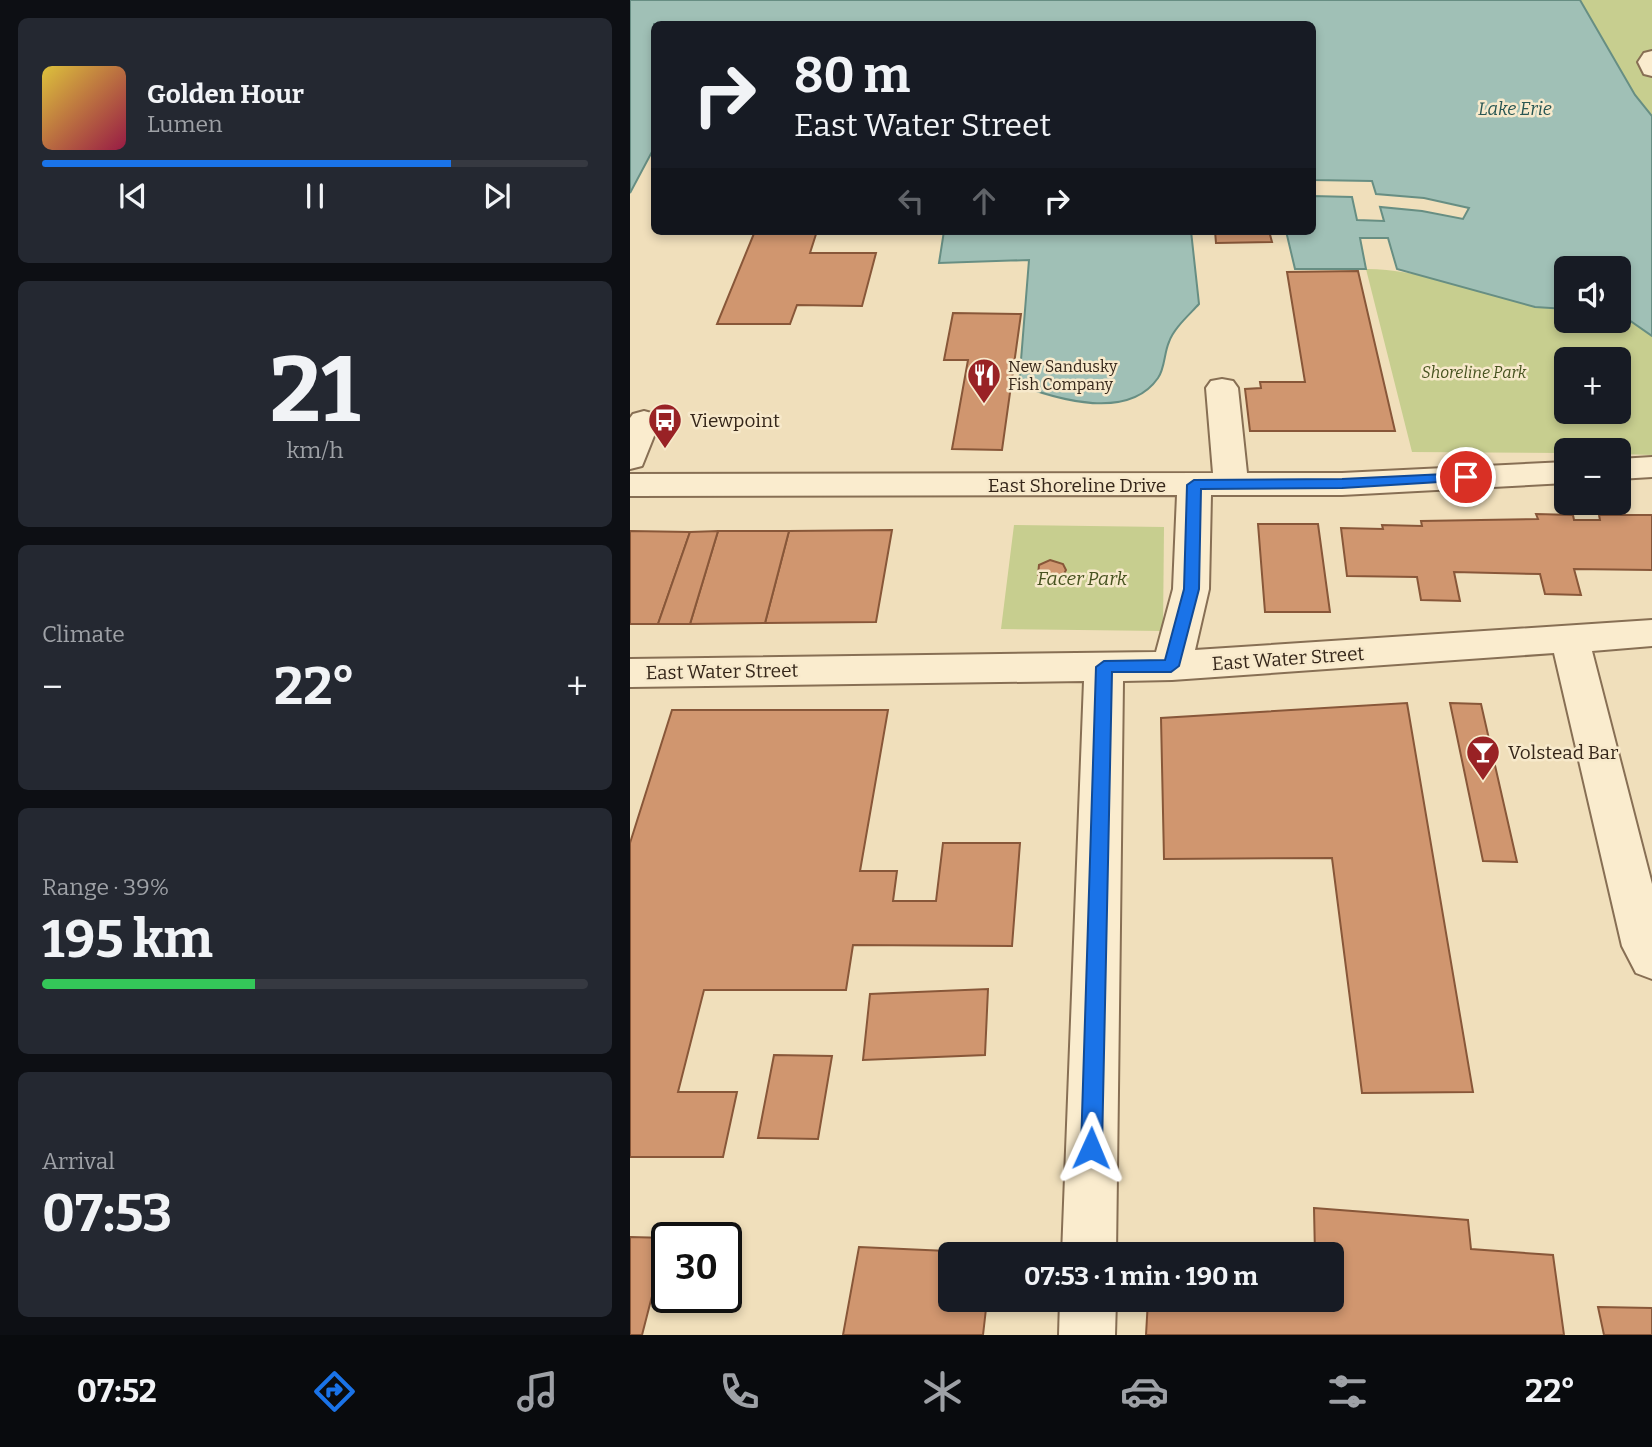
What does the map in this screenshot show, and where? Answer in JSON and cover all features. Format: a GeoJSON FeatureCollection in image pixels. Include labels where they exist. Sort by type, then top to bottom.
{"type":"FeatureCollection","features":[{"type":"Feature","properties":{"kind":"street"},"geometry":{"type":"LineString","coordinates":[[1652,58],[1649,62],[1652,69]]}},
{"type":"Feature","properties":{"kind":"street"},"geometry":{"type":"LineString","coordinates":[[1222,388],[1231,484]]}},
{"type":"Feature","properties":{"kind":"street"},"geometry":{"type":"LineString","coordinates":[[630,459],[644,422]]}},
{"type":"Feature","properties":{"kind":"street"},"geometry":{"type":"LineString","coordinates":[[1631,468],[1652,467]]}},
{"type":"Feature","properties":{"kind":"street","name":"East Shoreline Drive"},"geometry":{"type":"LineString","coordinates":[[630,485],[1342,484],[1554,473]]}},
{"type":"Feature","properties":{"kind":"street"},"geometry":{"type":"LineString","coordinates":[[1171,666],[1191,589],[1194,485]]}},
{"type":"Feature","properties":{"kind":"street","name":"East Water Street"},"geometry":{"type":"LineString","coordinates":[[630,673],[1171,666],[1652,634]]}},
{"type":"Feature","properties":{"kind":"street"},"geometry":{"type":"LineString","coordinates":[[1570,639],[1645,946],[1652,959]]}},
{"type":"Feature","properties":{"kind":"street"},"geometry":{"type":"LineString","coordinates":[[1089,1242],[1104,667]]}},
{"type":"Feature","properties":{"kind":"street"},"geometry":{"type":"LineString","coordinates":[[1087,1335],[1088,1312]]}},
{"type":"Feature","properties":{"kind":"green space"},"geometry":{"type":"Polygon","coordinates":[[[1580,0],[1652,0],[1652,116],[1635,95],[1580,0]]]}},
{"type":"Feature","properties":{"kind":"green space","name":"Shoreline Park"},"geometry":{"type":"Polygon","coordinates":[[[1366,269],[1442,280],[1516,301],[1554,308],[1554,333],[1631,333],[1631,321],[1652,336],[1652,455],[1631,454],[1631,438],[1554,438],[1554,453],[1412,452],[1366,269]]]}},
{"type":"Feature","properties":{"kind":"green space","name":"Facer Park"},"geometry":{"type":"Polygon","coordinates":[[[1014,525],[1164,527],[1163,631],[1001,629],[1014,525]]]}},
{"type":"Feature","properties":{"kind":"water","name":"Lake Erie"},"geometry":{"type":"Polygon","coordinates":[[[630,0],[1580,0],[1635,95],[1652,116],[1652,336],[1631,321],[1631,256],[1554,256],[1554,308],[1535,307],[1397,269],[1388,238],[1360,238],[1366,269],[1295,269],[1287,235],[1316,235],[1316,196],[1352,197],[1357,220],[1384,221],[1380,207],[1463,219],[1469,208],[1424,198],[1376,194],[1372,181],[1316,180],[1316,21],[651,21],[651,154],[630,193],[630,0]]]}},
{"type":"Feature","properties":{"kind":"water"},"geometry":{"type":"Polygon","coordinates":[[[943,235],[1191,235],[1199,304],[1174,332],[1167,346],[1160,374],[1145,391],[1130,399],[1112,403],[1073,400],[1019,385],[1029,260],[939,263],[943,235]]]}},
{"type":"Feature","properties":{"kind":"building"},"geometry":{"type":"Polygon","coordinates":[[[753,235],[816,235],[810,253],[876,253],[862,306],[797,305],[790,324],[717,324],[753,235]]]}},
{"type":"Feature","properties":{"kind":"building"},"geometry":{"type":"Polygon","coordinates":[[[1215,235],[1270,235],[1272,242],[1216,243],[1215,235]]]}},
{"type":"Feature","properties":{"kind":"building"},"geometry":{"type":"Polygon","coordinates":[[[1358,271],[1395,431],[1250,431],[1245,389],[1261,388],[1260,382],[1305,382],[1287,272],[1358,271]]]}},
{"type":"Feature","properties":{"kind":"building","name":"New Sandusky Fish Company"},"geometry":{"type":"Polygon","coordinates":[[[953,313],[1021,314],[1002,450],[952,449],[968,360],[944,360],[953,313]]]}},
{"type":"Feature","properties":{"kind":"building"},"geometry":{"type":"Polygon","coordinates":[[[1536,514],[1573,515],[1574,520],[1600,520],[1599,515],[1652,515],[1652,570],[1574,569],[1581,595],[1545,594],[1540,574],[1454,572],[1460,601],[1421,600],[1417,577],[1347,576],[1341,528],[1422,526],[1421,521],[1538,519],[1536,514]]]}},
{"type":"Feature","properties":{"kind":"building"},"geometry":{"type":"Polygon","coordinates":[[[1258,524],[1318,524],[1330,612],[1265,612],[1258,524]]]}},
{"type":"Feature","properties":{"kind":"building"},"geometry":{"type":"Polygon","coordinates":[[[892,530],[876,622],[765,623],[789,531],[892,530]]]}},
{"type":"Feature","properties":{"kind":"building"},"geometry":{"type":"Polygon","coordinates":[[[630,531],[690,532],[658,624],[630,624],[630,531]]]}},
{"type":"Feature","properties":{"kind":"building"},"geometry":{"type":"Polygon","coordinates":[[[718,531],[789,531],[765,623],[690,624],[718,531]]]}},
{"type":"Feature","properties":{"kind":"building"},"geometry":{"type":"Polygon","coordinates":[[[718,531],[690,624],[658,624],[690,532],[718,531]]]}},
{"type":"Feature","properties":{"kind":"building"},"geometry":{"type":"Polygon","coordinates":[[[1050,560],[1063,564],[1066,570],[1063,576],[1050,580],[1038,575],[1039,565],[1050,560]]]}},
{"type":"Feature","properties":{"kind":"building"},"geometry":{"type":"Polygon","coordinates":[[[1407,703],[1473,1092],[1362,1093],[1332,858],[1164,859],[1161,718],[1407,703]]]}},
{"type":"Feature","properties":{"kind":"building","name":"Volstead Bar"},"geometry":{"type":"Polygon","coordinates":[[[1450,703],[1481,704],[1517,862],[1483,861],[1450,703]]]}},
{"type":"Feature","properties":{"kind":"building"},"geometry":{"type":"Polygon","coordinates":[[[672,710],[888,710],[860,871],[897,871],[893,901],[936,901],[943,843],[1020,843],[1012,946],[853,945],[846,990],[704,990],[678,1092],[737,1092],[723,1157],[630,1157],[630,843],[672,710]]]}},
{"type":"Feature","properties":{"kind":"building"},"geometry":{"type":"Polygon","coordinates":[[[988,989],[985,1055],[863,1060],[870,994],[988,989]]]}},
{"type":"Feature","properties":{"kind":"building"},"geometry":{"type":"Polygon","coordinates":[[[774,1055],[832,1056],[818,1139],[758,1138],[774,1055]]]}},
{"type":"Feature","properties":{"kind":"building"},"geometry":{"type":"Polygon","coordinates":[[[1314,1208],[1468,1220],[1471,1249],[1553,1255],[1564,1335],[1146,1335],[1147,1312],[1344,1312],[1344,1242],[1315,1242],[1314,1208]]]}},
{"type":"Feature","properties":{"kind":"building"},"geometry":{"type":"Polygon","coordinates":[[[630,1237],[651,1238],[651,1300],[642,1335],[630,1335],[630,1237]]]}},
{"type":"Feature","properties":{"kind":"building"},"geometry":{"type":"Polygon","coordinates":[[[859,1247],[938,1251],[938,1312],[986,1312],[983,1335],[843,1335],[859,1247]]]}},
{"type":"Feature","properties":{"kind":"building"},"geometry":{"type":"Polygon","coordinates":[[[1598,1307],[1652,1308],[1652,1335],[1604,1335],[1598,1307]]]}},
{"type":"Feature","properties":{"kind":"place","name":"New Sandusky Fish Company"},"geometry":{"type":"Point","coordinates":[984,405]}},
{"type":"Feature","properties":{"kind":"place","name":"Viewpoint"},"geometry":{"type":"Point","coordinates":[665,450]}},
{"type":"Feature","properties":{"kind":"place","name":"Volstead Bar"},"geometry":{"type":"Point","coordinates":[1483,782]}},
{"type":"Feature","properties":{"kind":"route"},"geometry":{"type":"LineString","coordinates":[[1091,1148],[1104,667],[1171,666],[1191,589],[1194,485],[1342,484],[1466,477]]}}]}
